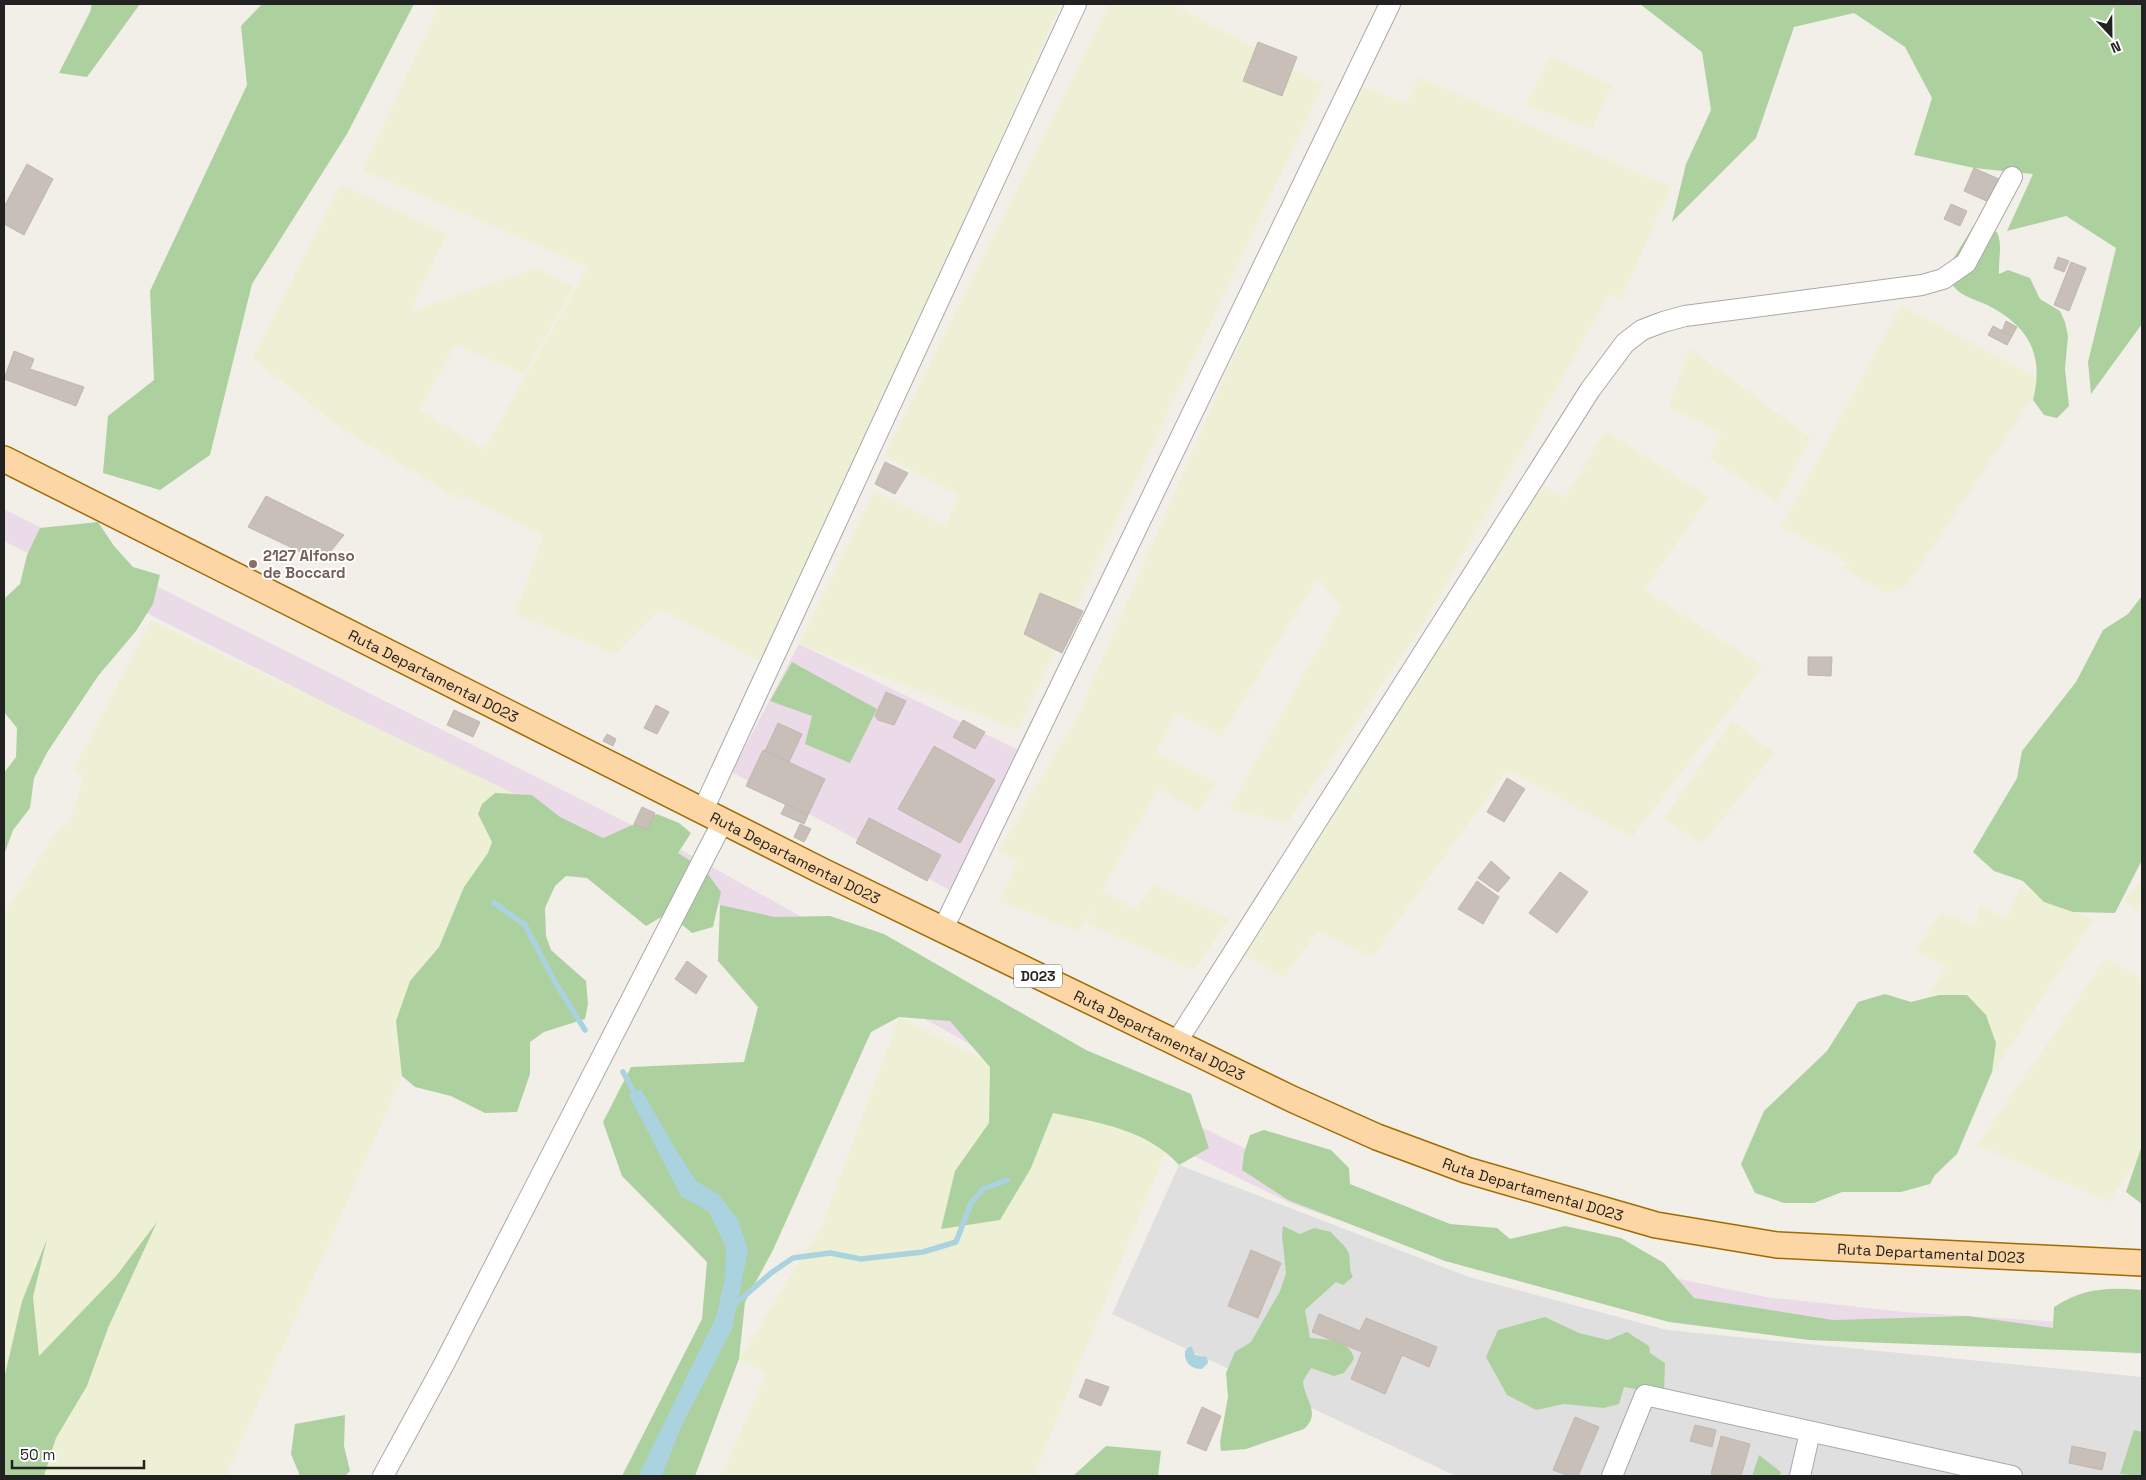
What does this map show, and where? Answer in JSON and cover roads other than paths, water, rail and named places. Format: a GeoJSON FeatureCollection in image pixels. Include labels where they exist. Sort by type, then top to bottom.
{"type":"FeatureCollection","features":[{"type":"Feature","properties":{"kind":"main road","name":"Ruta Departamental D023"},"geometry":{"type":"LineString","coordinates":[[5,463],[942,930],[1377,1137],[1466,1170],[1656,1225],[1777,1246],[2142,1263]]}},
{"type":"Feature","properties":{"kind":"street"},"geometry":{"type":"LineString","coordinates":[[383,1476],[443,1366],[713,815],[1076,4]]}},
{"type":"Feature","properties":{"kind":"street"},"geometry":{"type":"LineString","coordinates":[[942,930],[1390,4]]}},
{"type":"Feature","properties":{"kind":"street"},"geometry":{"type":"LineString","coordinates":[[1176,1042],[1590,390],[1626,343],[1642,330],[1685,316],[1922,285],[1943,279],[1966,263],[2012,177]]}},
{"type":"Feature","properties":{"kind":"street"},"geometry":{"type":"LineString","coordinates":[[1612,1476],[1646,1395],[2012,1476]]}},
{"type":"Feature","properties":{"kind":"street"},"geometry":{"type":"LineString","coordinates":[[1800,1476],[1810,1432]]}},
{"type":"Feature","properties":{"kind":"water"},"geometry":{"type":"Polygon","coordinates":[[[641,1089],[696,1181],[718,1194],[738,1220],[748,1250],[732,1329],[681,1427],[662,1476],[638,1476],[716,1317],[725,1278],[726,1248],[709,1212],[681,1196],[629,1095],[641,1089]]]}},
{"type":"Feature","properties":{"kind":"water"},"geometry":{"type":"Polygon","coordinates":[[[1192,1347],[1195,1355],[1207,1357],[1208,1363],[1202,1369],[1194,1368],[1187,1362],[1185,1351],[1192,1347]]]}},
{"type":"Feature","properties":{"kind":"waterway"},"geometry":{"type":"LineString","coordinates":[[494,903],[525,925],[555,982],[585,1030]]}},
{"type":"Feature","properties":{"kind":"waterway"},"geometry":{"type":"LineString","coordinates":[[623,1072],[637,1098]]}},
{"type":"Feature","properties":{"kind":"waterway"},"geometry":{"type":"LineString","coordinates":[[734,1305],[771,1273],[793,1258],[830,1253],[861,1259],[923,1252],[956,1242],[971,1203],[983,1189],[1007,1180]]}},
{"type":"Feature","properties":{"kind":"place","name":"2127 Alfonso de Boccard"},"geometry":{"type":"Point","coordinates":[253,564]}}]}
